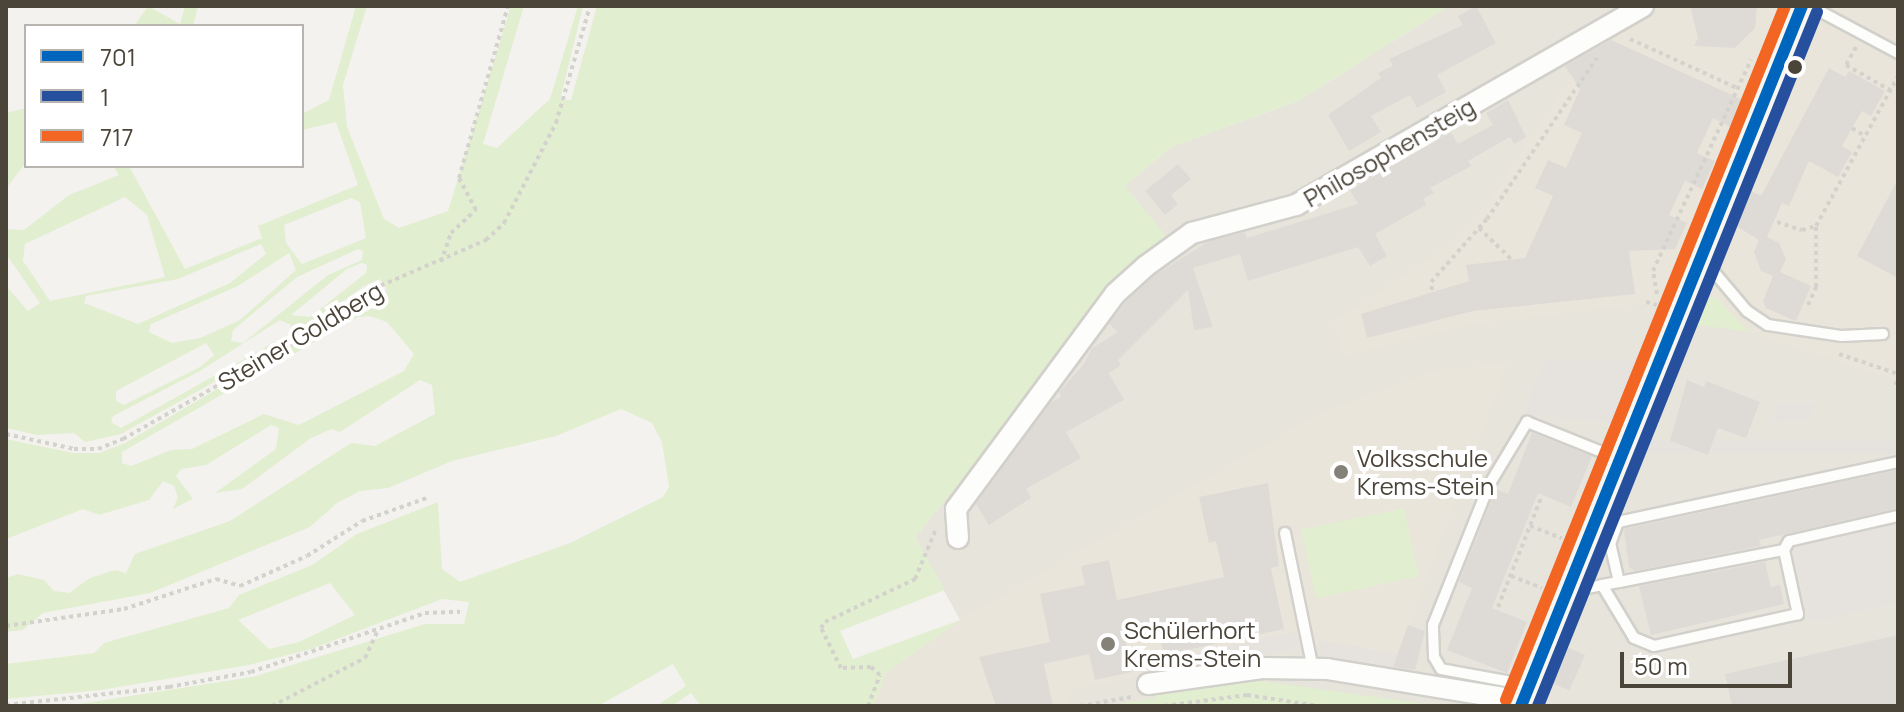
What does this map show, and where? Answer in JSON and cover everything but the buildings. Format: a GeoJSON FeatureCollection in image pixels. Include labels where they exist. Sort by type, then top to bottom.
{"type":"FeatureCollection","features":[{"type":"Feature","properties":{"kind":"street"},"geometry":{"type":"LineString","coordinates":[[1148,684],[1262,668],[1313,669],[1525,698],[1555,590],[1619,458],[1802,6]]}},
{"type":"Feature","properties":{"kind":"street","name":"Philosophensteig"},"geometry":{"type":"LineString","coordinates":[[956,509],[1115,294],[1146,266],[1192,233],[1296,205],[1628,18]]}},
{"type":"Feature","properties":{"kind":"street"},"geometry":{"type":"LineString","coordinates":[[956,509],[958,538]]}},
{"type":"Feature","properties":{"kind":"lane"},"geometry":{"type":"LineString","coordinates":[[1810,6],[1898,53]]}},
{"type":"Feature","properties":{"kind":"lane"},"geometry":{"type":"LineString","coordinates":[[1695,265],[1714,272],[1747,311],[1768,325],[1842,336],[1883,334]]}},
{"type":"Feature","properties":{"kind":"lane"},"geometry":{"type":"LineString","coordinates":[[1525,698],[1441,669],[1434,657],[1433,625],[1489,485],[1527,422],[1619,458]]}},
{"type":"Feature","properties":{"kind":"lane"},"geometry":{"type":"LineString","coordinates":[[1619,582],[1610,544],[1618,522],[1898,462]]}},
{"type":"Feature","properties":{"kind":"lane"},"geometry":{"type":"LineString","coordinates":[[1602,585],[1634,638],[1654,646],[1798,614],[1784,550],[1789,541],[1898,516]]}},
{"type":"Feature","properties":{"kind":"lane"},"geometry":{"type":"LineString","coordinates":[[1285,533],[1313,669]]}},
{"type":"Feature","properties":{"kind":"lane"},"geometry":{"type":"LineString","coordinates":[[1555,590],[1602,585],[1784,550]]}},
{"type":"Feature","properties":{"kind":"path"},"geometry":{"type":"LineString","coordinates":[[441,262],[451,233],[476,210],[459,178],[508,6]]}},
{"type":"Feature","properties":{"kind":"path","name":"Steiner Goldberg"},"geometry":{"type":"LineString","coordinates":[[6,434],[74,449],[111,444],[291,344],[366,292],[486,240],[504,223],[561,113],[590,6]]}},
{"type":"Feature","properties":{"kind":"path"},"geometry":{"type":"LineString","coordinates":[[1432,290],[1431,282],[1479,228],[1628,18],[1737,88]]}},
{"type":"Feature","properties":{"kind":"path"},"geometry":{"type":"LineString","coordinates":[[1863,34],[1846,65],[1890,90]]}},
{"type":"Feature","properties":{"kind":"path"},"geometry":{"type":"LineString","coordinates":[[1659,300],[1653,271],[1747,67]]}},
{"type":"Feature","properties":{"kind":"path"},"geometry":{"type":"LineString","coordinates":[[1808,305],[1816,287],[1816,226],[1898,76]]}},
{"type":"Feature","properties":{"kind":"path"},"geometry":{"type":"LineString","coordinates":[[1852,128],[1865,136]]}},
{"type":"Feature","properties":{"kind":"path"},"geometry":{"type":"LineString","coordinates":[[1777,222],[1795,229],[1816,226]]}},
{"type":"Feature","properties":{"kind":"path"},"geometry":{"type":"LineString","coordinates":[[1479,228],[1511,259]]}},
{"type":"Feature","properties":{"kind":"path"},"geometry":{"type":"LineString","coordinates":[[6,626],[124,609],[216,579],[240,586],[307,556],[362,521],[427,498]]}},
{"type":"Feature","properties":{"kind":"path"},"geometry":{"type":"LineString","coordinates":[[1498,607],[1541,498]]}},
{"type":"Feature","properties":{"kind":"path"},"geometry":{"type":"LineString","coordinates":[[868,706],[880,675],[871,667],[841,668],[821,628],[915,579],[931,535],[956,509]]}},
{"type":"Feature","properties":{"kind":"path"},"geometry":{"type":"LineString","coordinates":[[1530,526],[1563,539]]}},
{"type":"Feature","properties":{"kind":"path"},"geometry":{"type":"LineString","coordinates":[[1511,576],[1555,590]]}},
{"type":"Feature","properties":{"kind":"path"},"geometry":{"type":"LineString","coordinates":[[6,705],[169,687],[251,672],[377,632],[425,613],[460,612]]}},
{"type":"Feature","properties":{"kind":"path"},"geometry":{"type":"LineString","coordinates":[[272,706],[365,658],[377,632]]}},
{"type":"Feature","properties":{"kind":"path"},"geometry":{"type":"LineString","coordinates":[[1080,706],[1139,695],[1148,684]]}},
{"type":"Feature","properties":{"kind":"path"},"geometry":{"type":"LineString","coordinates":[[1228,697],[1229,706]]}},
{"type":"Feature","properties":{"kind":"path"},"geometry":{"type":"LineString","coordinates":[[1164,706],[1228,697],[1262,697],[1319,706]]}},
{"type":"Feature","properties":{"kind":"path"},"geometry":{"type":"LineString","coordinates":[[1262,697],[1263,706]]}},
{"type":"Feature","properties":{"kind":"shaded area"},"geometry":{"type":"Polygon","coordinates":[[[1449,6],[1898,6],[1898,706],[874,706],[885,673],[960,620],[915,537],[1062,358],[1108,286],[1167,238],[1125,186],[1171,147],[1298,101],[1449,6]]]}},
{"type":"Feature","properties":{"kind":"shaded area"},"geometry":{"type":"Polygon","coordinates":[[[1660,6],[1898,6],[1898,381],[1749,332],[1712,296],[1466,325],[1343,357],[1333,322],[1447,247],[1480,213],[1598,40],[1660,6]]]}},
{"type":"Feature","properties":{"kind":"shaded area"},"geometry":{"type":"Polygon","coordinates":[[[1545,359],[1639,362],[1615,423],[1523,414],[1545,359]]]}},
{"type":"Feature","properties":{"kind":"shaded area","name":"Volksschule Krems-Stein"},"geometry":{"type":"Polygon","coordinates":[[[1508,363],[1398,654],[1319,640],[1319,646],[1301,651],[1296,632],[1141,664],[1143,675],[1067,691],[1069,706],[874,706],[885,673],[960,620],[1320,413],[1437,370],[1508,363]]]}},
{"type":"Feature","properties":{"kind":"shaded area"},"geometry":{"type":"Polygon","coordinates":[[[1779,403],[1817,403],[1808,421],[1770,422],[1779,403]]]}},
{"type":"Feature","properties":{"kind":"shaded area"},"geometry":{"type":"Polygon","coordinates":[[[1615,440],[1898,440],[1898,454],[1615,454],[1615,440]]]}},
{"type":"Feature","properties":{"kind":"shaded area"},"geometry":{"type":"Polygon","coordinates":[[[1898,524],[1898,603],[1810,622],[1793,549],[1898,524]]]}},
{"type":"Feature","properties":{"kind":"shaded area"},"geometry":{"type":"Polygon","coordinates":[[[1296,631],[1300,648],[1145,683],[1141,667],[1296,631]]]}},
{"type":"Feature","properties":{"kind":"shaded area"},"geometry":{"type":"Polygon","coordinates":[[[1318,640],[1398,654],[1392,669],[1323,660],[1318,640]]]}},
{"type":"Feature","properties":{"kind":"green space"},"geometry":{"type":"Polygon","coordinates":[[[148,6],[180,24],[135,24],[148,6]]]}},
{"type":"Feature","properties":{"kind":"green space"},"geometry":{"type":"Polygon","coordinates":[[[185,6],[198,6],[194,24],[180,24],[185,6]]]}},
{"type":"Feature","properties":{"kind":"green space"},"geometry":{"type":"Polygon","coordinates":[[[356,6],[367,6],[343,85],[347,127],[384,219],[399,228],[448,211],[511,6],[524,6],[483,144],[497,148],[550,99],[578,6],[583,6],[560,100],[571,100],[597,6],[1449,6],[1298,101],[1171,147],[1125,186],[1167,237],[1108,286],[1062,358],[915,537],[945,590],[840,631],[853,659],[960,620],[886,673],[874,706],[701,706],[691,693],[672,706],[656,706],[686,686],[673,664],[598,706],[66,706],[252,677],[425,624],[464,624],[469,602],[442,599],[311,649],[249,665],[101,690],[6,699],[6,664],[94,653],[104,643],[229,608],[239,595],[312,565],[357,534],[438,502],[442,569],[460,582],[570,543],[663,497],[669,487],[662,442],[652,423],[621,409],[556,436],[452,461],[388,488],[360,491],[337,503],[310,527],[150,593],[43,613],[23,630],[6,632],[6,578],[17,574],[44,580],[54,591],[69,593],[90,578],[115,570],[126,573],[135,554],[230,521],[351,443],[375,446],[435,414],[432,385],[420,380],[340,432],[331,429],[311,438],[242,489],[215,493],[276,449],[279,428],[271,425],[206,465],[181,469],[176,476],[193,499],[173,509],[178,497],[174,486],[163,481],[149,500],[99,515],[83,509],[6,539],[6,439],[73,453],[99,453],[125,443],[387,290],[380,279],[364,286],[288,341],[121,434],[85,442],[74,433],[37,435],[6,428],[6,286],[28,311],[40,303],[6,254],[6,229],[24,230],[69,195],[119,175],[114,168],[130,168],[185,269],[262,238],[258,226],[358,185],[336,122],[304,130],[304,113],[329,100],[356,6]],[[125,197],[25,244],[23,261],[50,301],[165,277],[147,215],[125,197]],[[351,198],[284,225],[286,243],[302,264],[366,238],[360,202],[351,198]],[[261,244],[178,279],[86,296],[84,303],[138,324],[230,283],[266,254],[261,244]],[[358,249],[297,277],[233,330],[231,341],[243,343],[328,275],[362,260],[363,251],[358,249]],[[289,253],[238,286],[151,324],[149,332],[172,343],[200,338],[240,320],[296,270],[289,253]],[[362,263],[347,269],[291,315],[310,317],[366,273],[367,265],[362,263]],[[369,316],[358,317],[122,452],[122,463],[131,466],[171,450],[192,449],[264,414],[299,425],[404,371],[414,354],[387,322],[369,316]],[[280,320],[200,371],[113,416],[111,422],[121,428],[289,334],[291,325],[280,320]],[[206,343],[116,391],[116,401],[124,405],[200,367],[214,355],[206,343]],[[330,583],[238,620],[269,649],[299,642],[355,615],[330,583]]]}},
{"type":"Feature","properties":{"kind":"green space"},"geometry":{"type":"Polygon","coordinates":[[[24,108],[24,165],[6,189],[6,113],[24,108]]]}},
{"type":"Feature","properties":{"kind":"green space"},"geometry":{"type":"Polygon","coordinates":[[[1705,296],[1718,299],[1749,332],[1692,324],[1705,296]]]}},
{"type":"Feature","properties":{"kind":"green space"},"geometry":{"type":"Polygon","coordinates":[[[1404,508],[1419,576],[1316,598],[1301,530],[1404,508]]]}},
{"type":"Feature","properties":{"kind":"green space"},"geometry":{"type":"Polygon","coordinates":[[[1239,678],[1439,706],[1103,706],[1156,698],[1155,690],[1239,678]]]}},
{"type":"Feature","properties":{"kind":"transit line","name":"717"},"geometry":{"type":"LineString","coordinates":[[1506,700],[1785,6]]}},
{"type":"Feature","properties":{"kind":"transit line","name":"701"},"geometry":{"type":"LineString","coordinates":[[1521,706],[1802,6]]}},
{"type":"Feature","properties":{"kind":"transit line","name":"1"},"geometry":{"type":"LineString","coordinates":[[1538,706],[1817,12]]}},
{"type":"Feature","properties":{"kind":"place","name":"Volksschule Krems-Stein"},"geometry":{"type":"Point","coordinates":[1341,472]}},
{"type":"Feature","properties":{"kind":"place","name":"Schülerhort Krems-Stein"},"geometry":{"type":"Point","coordinates":[1108,644]}}]}
